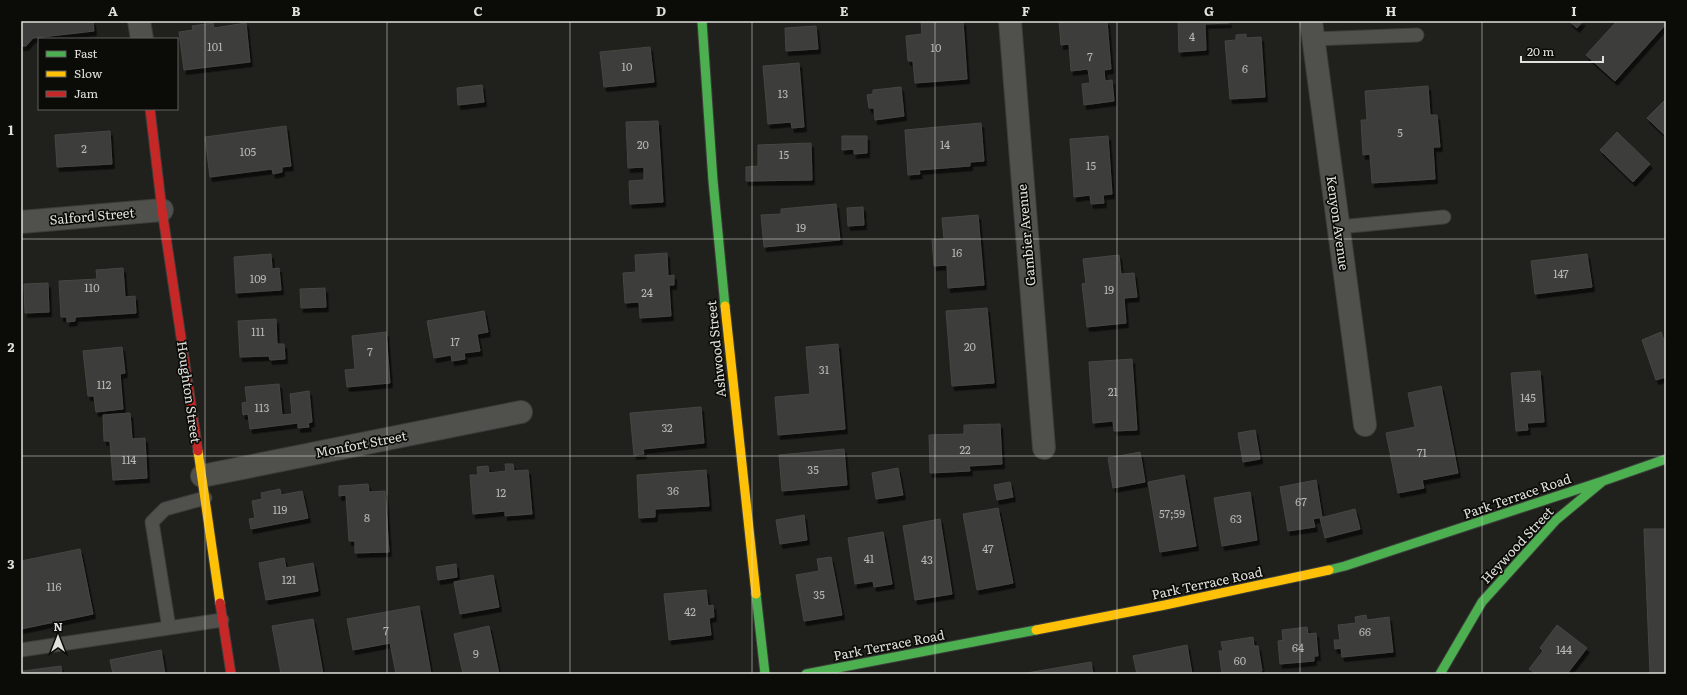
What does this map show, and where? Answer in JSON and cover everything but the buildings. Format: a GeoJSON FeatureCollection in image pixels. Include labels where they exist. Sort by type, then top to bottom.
{"type":"FeatureCollection","features":[{"type":"Feature","properties":{"kind":"street"},"geometry":{"type":"LineString","coordinates":[[139,21],[142,38]]}},
{"type":"Feature","properties":{"kind":"street","name":"Ashwood Street"},"geometry":{"type":"LineString","coordinates":[[702,21],[713,181],[732,385],[765,674]]}},
{"type":"Feature","properties":{"kind":"street","name":"Gambier Avenue"},"geometry":{"type":"LineString","coordinates":[[1010,21],[1044,448]]}},
{"type":"Feature","properties":{"kind":"street","name":"Kenyon Avenue"},"geometry":{"type":"LineString","coordinates":[[1312,30],[1365,425]]}},
{"type":"Feature","properties":{"kind":"street","name":"Houghton Street"},"geometry":{"type":"LineString","coordinates":[[150,110],[162,210],[231,674]]}},
{"type":"Feature","properties":{"kind":"street","name":"Salford Street"},"geometry":{"type":"LineString","coordinates":[[21,222],[162,210]]}},
{"type":"Feature","properties":{"kind":"street","name":"Monfort Street"},"geometry":{"type":"LineString","coordinates":[[202,476],[521,412]]}},
{"type":"Feature","properties":{"kind":"street","name":"Heywood Street"},"geometry":{"type":"LineString","coordinates":[[1440,674],[1482,602],[1556,520],[1603,481],[1666,459]]}},
{"type":"Feature","properties":{"kind":"street","name":"Park Terrace Road"},"geometry":{"type":"LineString","coordinates":[[806,674],[1165,605],[1345,566],[1603,481]]}},
{"type":"Feature","properties":{"kind":"lane"},"geometry":{"type":"LineString","coordinates":[[1312,30],[1417,35]]}},
{"type":"Feature","properties":{"kind":"lane"},"geometry":{"type":"LineString","coordinates":[[1339,227],[1444,217]]}},
{"type":"Feature","properties":{"kind":"lane"},"geometry":{"type":"LineString","coordinates":[[170,628],[152,522],[165,509],[205,498]]}},
{"type":"Feature","properties":{"kind":"lane"},"geometry":{"type":"LineString","coordinates":[[21,650],[222,620]]}},
{"type":"Feature","properties":{"kind":"traffic: fast"},"geometry":{"type":"LineString","coordinates":[[702,21],[713,181],[725,306]]}},
{"type":"Feature","properties":{"kind":"traffic: fast"},"geometry":{"type":"LineString","coordinates":[[1440,674],[1482,602],[1556,520],[1603,481],[1666,459]]}},
{"type":"Feature","properties":{"kind":"traffic: fast"},"geometry":{"type":"LineString","coordinates":[[1329,570],[1603,481]]}},
{"type":"Feature","properties":{"kind":"traffic: fast"},"geometry":{"type":"LineString","coordinates":[[756,594],[765,674]]}},
{"type":"Feature","properties":{"kind":"traffic: fast"},"geometry":{"type":"LineString","coordinates":[[806,674],[1036,630]]}},
{"type":"Feature","properties":{"kind":"traffic: slow"},"geometry":{"type":"LineString","coordinates":[[725,306],[756,594]]}},
{"type":"Feature","properties":{"kind":"traffic: slow"},"geometry":{"type":"LineString","coordinates":[[198,451],[220,603]]}},
{"type":"Feature","properties":{"kind":"traffic: slow"},"geometry":{"type":"LineString","coordinates":[[1036,630],[1165,605],[1329,570]]}},
{"type":"Feature","properties":{"kind":"traffic: jam"},"geometry":{"type":"LineString","coordinates":[[150,110],[162,210],[198,451]]}},
{"type":"Feature","properties":{"kind":"traffic: jam"},"geometry":{"type":"LineString","coordinates":[[220,603],[231,674]]}}]}
